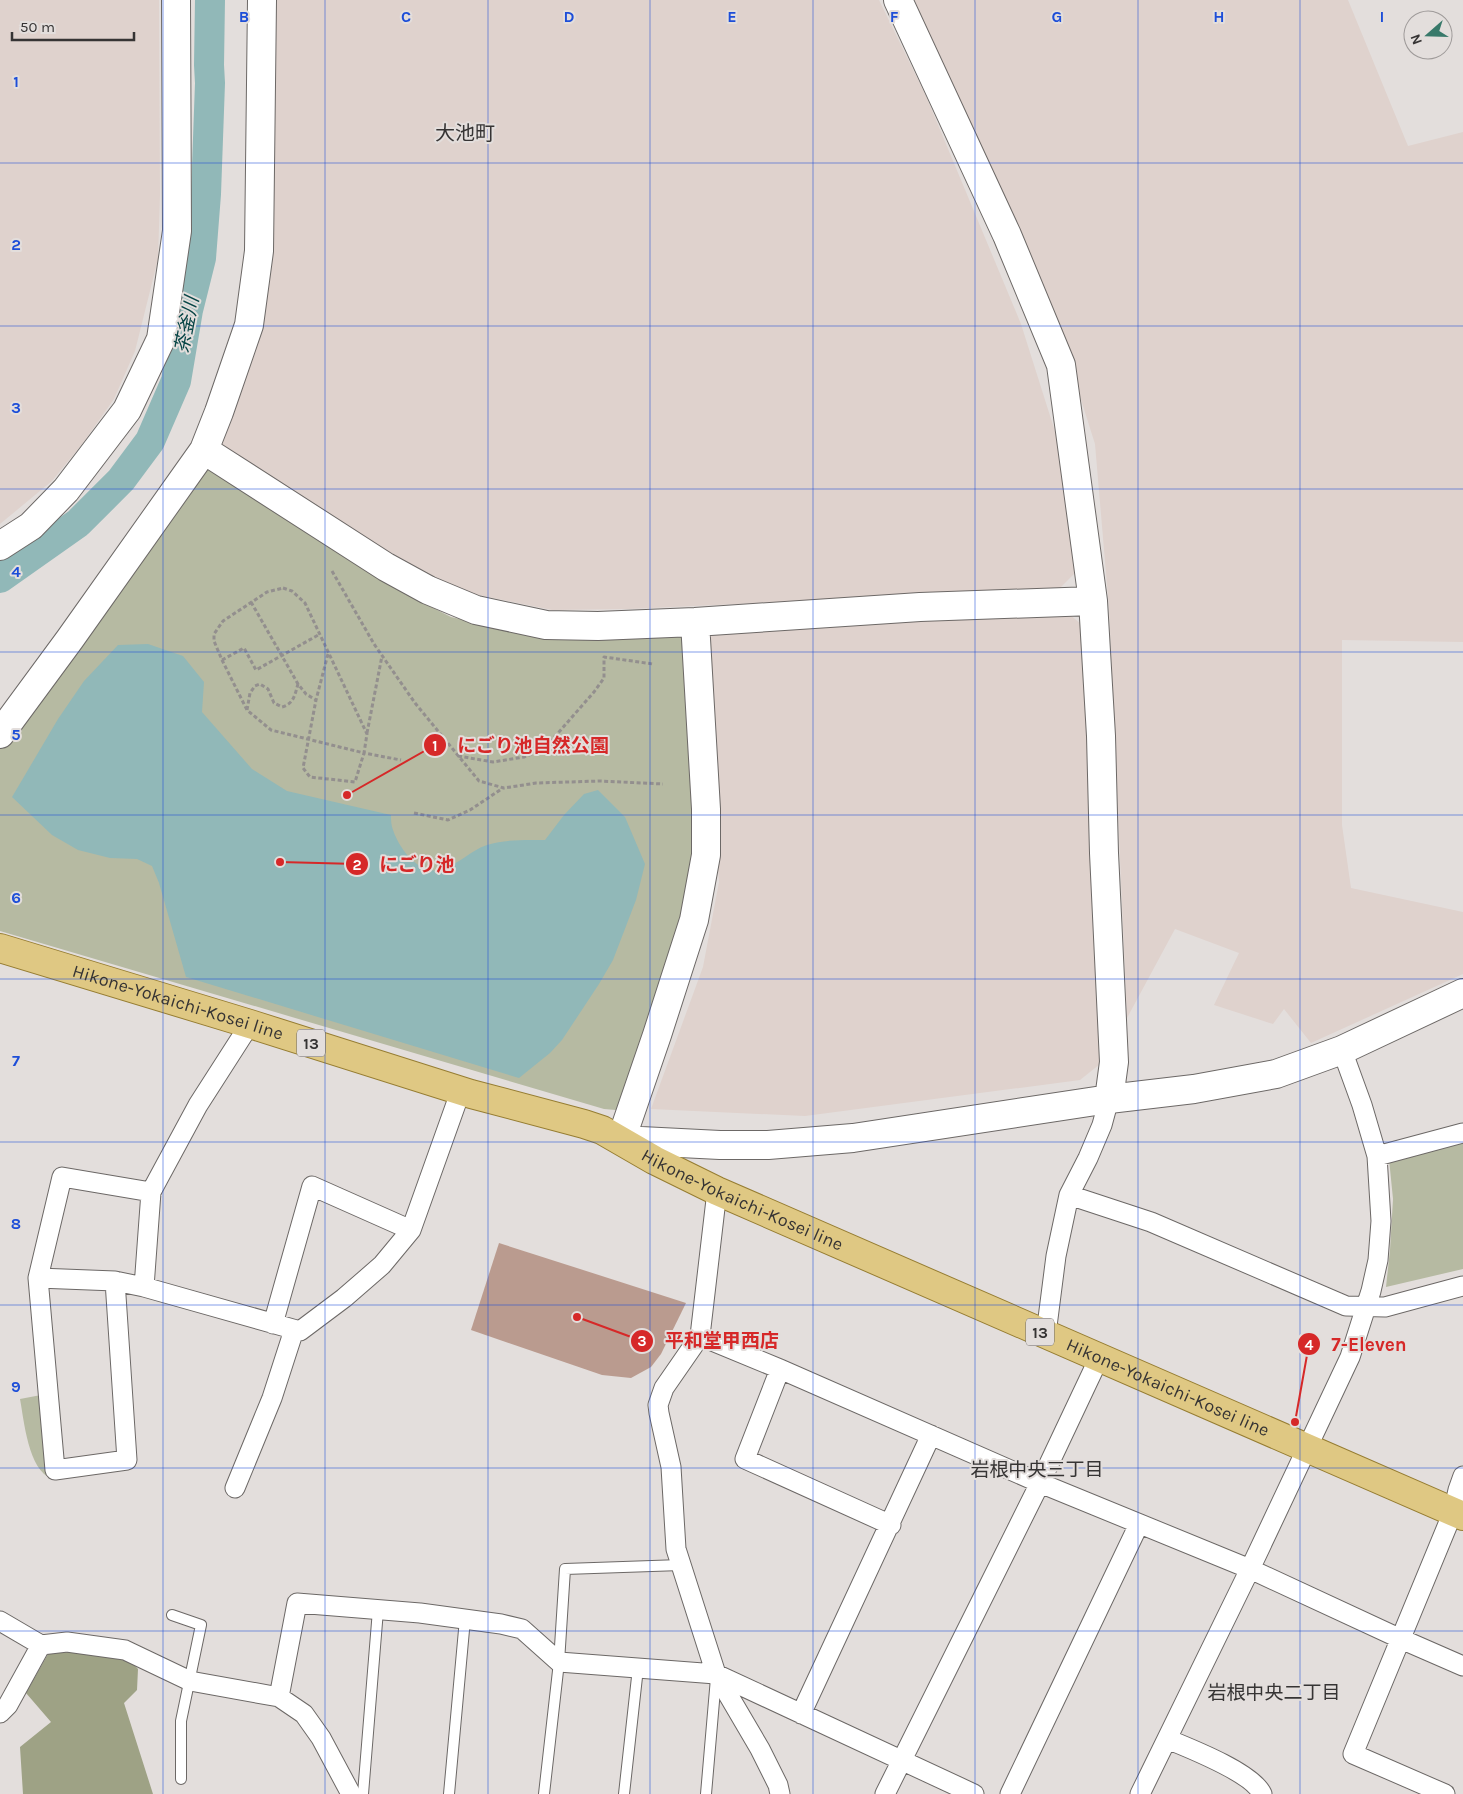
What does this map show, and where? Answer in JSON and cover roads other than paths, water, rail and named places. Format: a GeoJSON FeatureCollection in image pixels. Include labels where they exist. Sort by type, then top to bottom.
{"type":"FeatureCollection","features":[{"type":"Feature","properties":{"kind":"main road","name":"Hikone-Yokaichi-Kosei line"},"geometry":{"type":"LineString","coordinates":[[3,954],[250,1024],[461,1090],[602,1130],[654,1160],[717,1191],[1458,1514]]}},
{"type":"Feature","properties":{"kind":"street"},"geometry":{"type":"LineString","coordinates":[[0,546],[31,526],[66,490],[127,410],[161,339],[177,231],[176,0]]}},
{"type":"Feature","properties":{"kind":"street"},"geometry":{"type":"LineString","coordinates":[[0,734],[204,450],[219,412],[249,326],[259,251],[262,0]]}},
{"type":"Feature","properties":{"kind":"street"},"geometry":{"type":"LineString","coordinates":[[898,0],[1007,235],[1061,365],[1093,601],[1101,736],[1104,853],[1114,1062],[1109,1099],[1102,1125],[1069,1195],[1056,1256],[1046,1334]]}},
{"type":"Feature","properties":{"kind":"street"},"geometry":{"type":"LineString","coordinates":[[204,450],[386,567],[428,590],[476,610],[546,625],[598,626],[695,622],[920,607],[1093,601]]}},
{"type":"Feature","properties":{"kind":"street"},"geometry":{"type":"LineString","coordinates":[[695,622],[706,809],[706,855],[694,920],[658,1035],[620,1140],[720,1145],[768,1145],[852,1138],[1109,1099],[1194,1089],[1276,1074],[1342,1050],[1463,993]]}},
{"type":"Feature","properties":{"kind":"street"},"geometry":{"type":"LineString","coordinates":[[144,1287],[151,1192],[198,1106],[250,1024]]}},
{"type":"Feature","properties":{"kind":"street"},"geometry":{"type":"LineString","coordinates":[[1140,1794],[1250,1569],[1350,1357],[1366,1307],[1378,1260],[1380,1220],[1376,1156],[1362,1105],[1342,1050]]}},
{"type":"Feature","properties":{"kind":"street"},"geometry":{"type":"LineString","coordinates":[[38,1278],[115,1281],[144,1287],[300,1331],[382,1265],[410,1230],[461,1090]]}},
{"type":"Feature","properties":{"kind":"street"},"geometry":{"type":"LineString","coordinates":[[1376,1156],[1463,1133]]}},
{"type":"Feature","properties":{"kind":"street"},"geometry":{"type":"LineString","coordinates":[[115,1281],[127,1460],[55,1470],[38,1278],[62,1177],[151,1192]]}},
{"type":"Feature","properties":{"kind":"street"},"geometry":{"type":"LineString","coordinates":[[273,1324],[312,1186],[410,1230]]}},
{"type":"Feature","properties":{"kind":"street"},"geometry":{"type":"LineString","coordinates":[[717,1191],[700,1336],[664,1388],[658,1405],[671,1467],[676,1549],[681,1565],[716,1674],[760,1749],[778,1784],[780,1794]]}},
{"type":"Feature","properties":{"kind":"street"},"geometry":{"type":"LineString","coordinates":[[1069,1195],[1151,1222],[1346,1306],[1385,1307],[1463,1286]]}},
{"type":"Feature","properties":{"kind":"street"},"geometry":{"type":"LineString","coordinates":[[235,1488],[272,1398],[294,1330]]}},
{"type":"Feature","properties":{"kind":"street"},"geometry":{"type":"LineString","coordinates":[[700,1336],[931,1434],[1040,1483],[1250,1569],[1400,1639],[1463,1666]]}},
{"type":"Feature","properties":{"kind":"street"},"geometry":{"type":"LineString","coordinates":[[885,1794],[1040,1483],[1099,1358]]}},
{"type":"Feature","properties":{"kind":"street"},"geometry":{"type":"LineString","coordinates":[[780,1369],[745,1459],[891,1525]]}},
{"type":"Feature","properties":{"kind":"street"},"geometry":{"type":"LineString","coordinates":[[801,1714],[891,1525],[931,1434]]}},
{"type":"Feature","properties":{"kind":"street"},"geometry":{"type":"LineString","coordinates":[[1445,1794],[1353,1754],[1400,1639],[1458,1514],[1458,1490],[1463,1476]]}},
{"type":"Feature","properties":{"kind":"street"},"geometry":{"type":"LineString","coordinates":[[1010,1794],[1139,1524]]}},
{"type":"Feature","properties":{"kind":"street"},"geometry":{"type":"LineString","coordinates":[[279,1698],[297,1603],[465,1619],[522,1629],[559,1662],[716,1674],[974,1794]]}},
{"type":"Feature","properties":{"kind":"street"},"geometry":{"type":"LineString","coordinates":[[0,1621],[40,1645],[67,1642],[125,1650],[190,1681],[279,1698],[304,1714],[321,1738],[351,1794]]}},
{"type":"Feature","properties":{"kind":"street"},"geometry":{"type":"LineString","coordinates":[[0,1713],[8,1705],[40,1645]]}},
{"type":"Feature","properties":{"kind":"street"},"geometry":{"type":"LineString","coordinates":[[1167,1739],[1241,1774],[1260,1790],[1262,1794]]}},
{"type":"Feature","properties":{"kind":"lane"},"geometry":{"type":"LineString","coordinates":[[544,1794],[559,1662],[565,1569],[681,1565]]}},
{"type":"Feature","properties":{"kind":"lane"},"geometry":{"type":"LineString","coordinates":[[363,1794],[378,1610]]}},
{"type":"Feature","properties":{"kind":"lane"},"geometry":{"type":"LineString","coordinates":[[172,1615],[201,1624],[181,1721],[181,1779]]}},
{"type":"Feature","properties":{"kind":"lane"},"geometry":{"type":"LineString","coordinates":[[448,1794],[465,1619]]}},
{"type":"Feature","properties":{"kind":"lane"},"geometry":{"type":"LineString","coordinates":[[624,1794],[638,1668]]}},
{"type":"Feature","properties":{"kind":"lane"},"geometry":{"type":"LineString","coordinates":[[706,1794],[716,1674]]}},
{"type":"Feature","properties":{"kind":"water"},"geometry":{"type":"Polygon","coordinates":[[[148,644],[183,656],[204,682],[202,712],[252,769],[287,791],[391,815],[392,828],[400,844],[410,858],[424,868],[439,870],[446,868],[475,850],[494,843],[516,840],[545,840],[564,815],[584,794],[598,790],[625,817],[645,864],[636,900],[613,960],[562,1040],[550,1053],[519,1078],[186,977],[159,883],[152,866],[137,859],[110,858],[78,850],[52,835],[12,797],[58,719],[84,681],[118,645],[148,644]]]}},
{"type":"Feature","properties":{"kind":"waterway","name":"茶釜川"},"geometry":{"type":"LineString","coordinates":[[0,578],[78,523],[121,480],[150,441],[176,381],[188,310],[201,258],[206,194],[210,83],[210,0]]}},
{"type":"Feature","properties":{"kind":"place","name":"にごり池自然公園"},"geometry":{"type":"Point","coordinates":[347,795]}},
{"type":"Feature","properties":{"kind":"place","name":"にごり池"},"geometry":{"type":"Point","coordinates":[280,862]}},
{"type":"Feature","properties":{"kind":"place","name":"平和堂甲西店"},"geometry":{"type":"Point","coordinates":[577,1317]}},
{"type":"Feature","properties":{"kind":"place","name":"7-Eleven"},"geometry":{"type":"Point","coordinates":[1295,1422]}},
{"type":"Feature","properties":{"kind":"district","name":"大池町"},"geometry":{"type":"Point","coordinates":[465,133]}},
{"type":"Feature","properties":{"kind":"district","name":"岩根中央三丁目"},"geometry":{"type":"Point","coordinates":[1037,1470]}},
{"type":"Feature","properties":{"kind":"district","name":"岩根中央二丁目"},"geometry":{"type":"Point","coordinates":[1274,1693]}}]}
